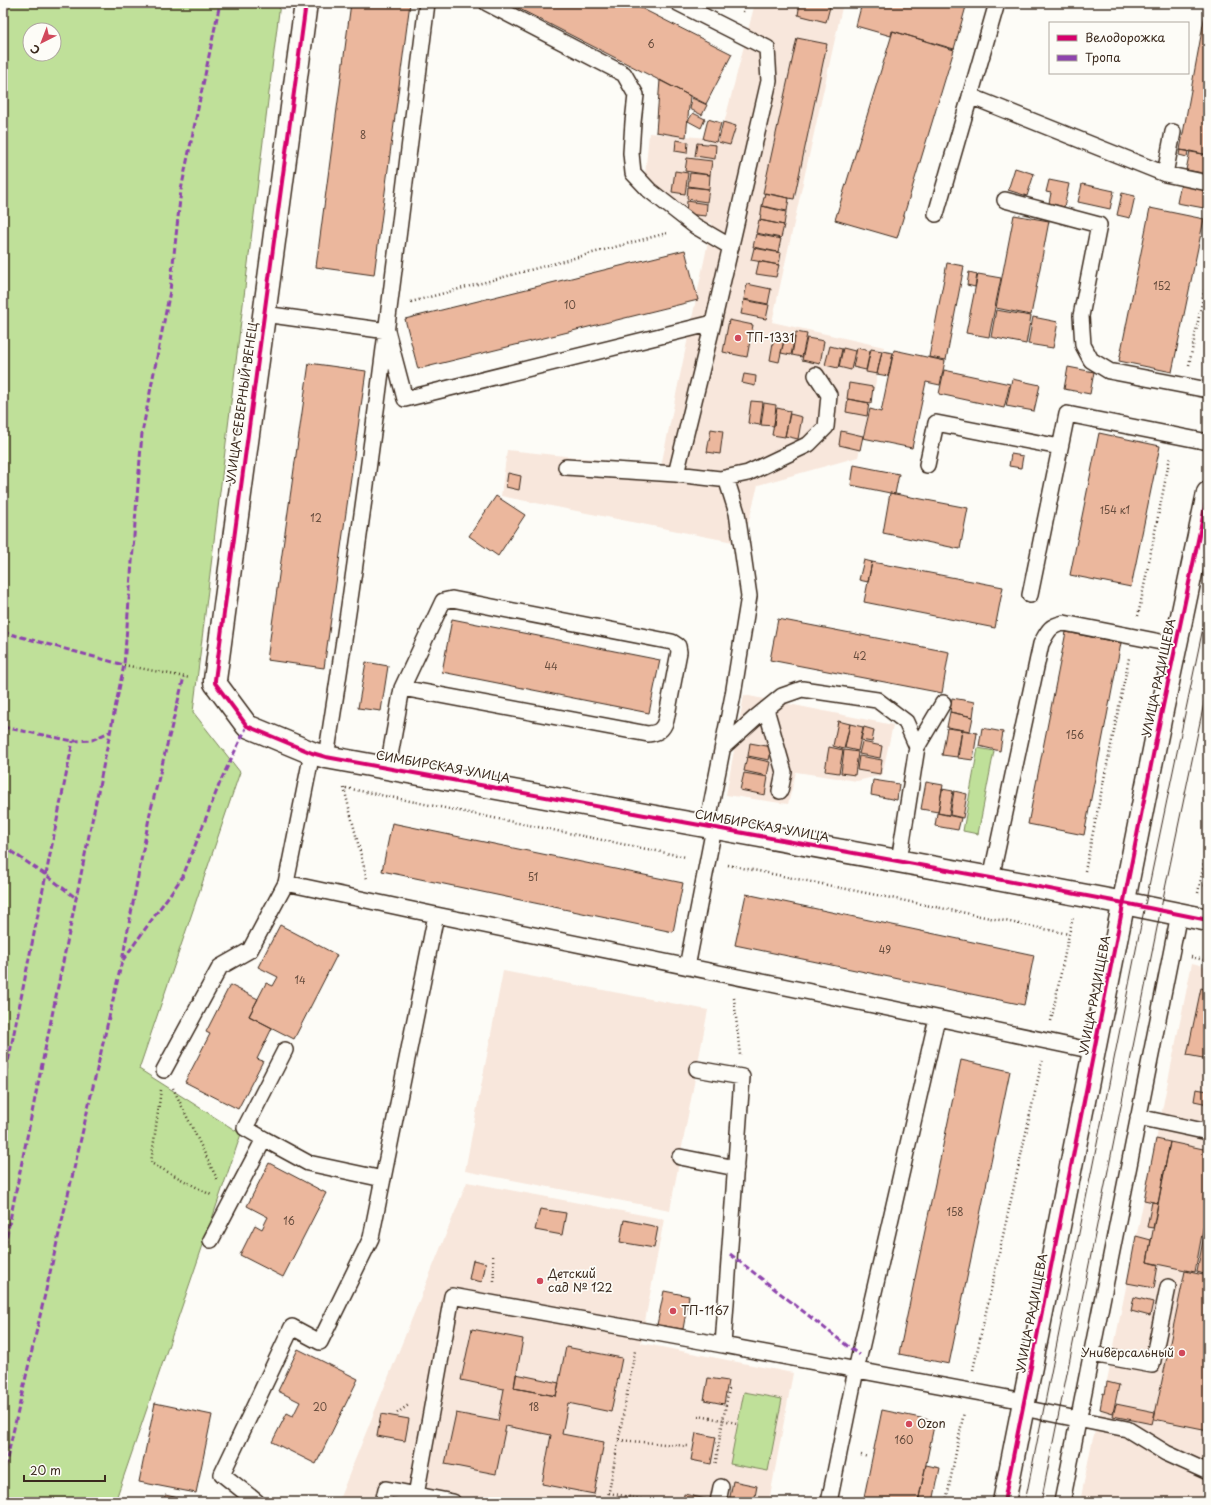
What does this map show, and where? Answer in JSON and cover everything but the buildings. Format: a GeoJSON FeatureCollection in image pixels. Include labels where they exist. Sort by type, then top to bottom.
{"type":"FeatureCollection","features":[{"type":"Feature","properties":{"kind":"street","name":"УЛИЦА СЕВЕРНЫЙ ВЕНЕЦ"},"geometry":{"type":"LineString","coordinates":[[215,683],[306,3]]}},
{"type":"Feature","properties":{"kind":"street","name":"УЛИЦА РАДИЩЕВА"},"geometry":{"type":"LineString","coordinates":[[1004,1502],[1176,645],[1208,493]]}},
{"type":"Feature","properties":{"kind":"street"},"geometry":{"type":"LineString","coordinates":[[215,683],[247,726],[319,755]]}},
{"type":"Feature","properties":{"kind":"street","name":"СИМБИРСКАЯ УЛИЦА"},"geometry":{"type":"LineString","coordinates":[[319,755],[991,878],[1193,917]]}},
{"type":"Feature","properties":{"kind":"lane"},"geometry":{"type":"LineString","coordinates":[[164,1070],[220,967],[250,950],[286,883],[336,693],[387,331],[427,3]]}},
{"type":"Feature","properties":{"kind":"lane"},"geometry":{"type":"LineString","coordinates":[[487,3],[624,74],[636,95],[631,153],[634,173],[649,190],[694,226],[731,247]]}},
{"type":"Feature","properties":{"kind":"lane"},"geometry":{"type":"LineString","coordinates":[[676,474],[731,247],[768,81],[767,48],[678,3]]}},
{"type":"Feature","properties":{"kind":"lane"},"geometry":{"type":"LineString","coordinates":[[936,214],[997,3]]}},
{"type":"Feature","properties":{"kind":"lane"},"geometry":{"type":"LineString","coordinates":[[970,96],[1165,174],[1208,183]]}},
{"type":"Feature","properties":{"kind":"lane"},"geometry":{"type":"LineString","coordinates":[[1165,174],[1173,132]]}},
{"type":"Feature","properties":{"kind":"lane"},"geometry":{"type":"LineString","coordinates":[[1005,200],[1099,225],[1081,316],[1083,345],[1091,360],[1109,371],[1208,390]]}},
{"type":"Feature","properties":{"kind":"lane"},"geometry":{"type":"LineString","coordinates":[[264,314],[387,331]]}},
{"type":"Feature","properties":{"kind":"lane"},"geometry":{"type":"LineString","coordinates":[[387,331],[406,399],[713,323]]}},
{"type":"Feature","properties":{"kind":"lane"},"geometry":{"type":"LineString","coordinates":[[566,467],[676,474],[720,479],[748,472],[809,444],[826,427],[829,396],[816,375]]}},
{"type":"Feature","properties":{"kind":"lane"},"geometry":{"type":"LineString","coordinates":[[1030,595],[1067,414],[1208,442]]}},
{"type":"Feature","properties":{"kind":"lane"},"geometry":{"type":"LineString","coordinates":[[927,465],[936,423],[1060,447]]}},
{"type":"Feature","properties":{"kind":"lane"},"geometry":{"type":"LineString","coordinates":[[687,967],[749,596],[737,513],[726,478]]}},
{"type":"Feature","properties":{"kind":"lane"},"geometry":{"type":"LineString","coordinates":[[388,767],[402,688],[438,608],[443,601],[452,600],[672,642],[678,646],[679,652],[664,726],[654,733],[648,734],[402,688]]}},
{"type":"Feature","properties":{"kind":"lane"},"geometry":{"type":"LineString","coordinates":[[991,878],[1041,644],[1049,629],[1056,624],[1064,623],[1176,645]]}},
{"type":"Feature","properties":{"kind":"lane"},"geometry":{"type":"LineString","coordinates":[[723,746],[782,696],[802,689],[876,700],[906,722],[917,747]]}},
{"type":"Feature","properties":{"kind":"lane"},"geometry":{"type":"LineString","coordinates":[[899,861],[917,747],[943,703]]}},
{"type":"Feature","properties":{"kind":"lane"},"geometry":{"type":"LineString","coordinates":[[766,709],[784,772],[780,790]]}},
{"type":"Feature","properties":{"kind":"lane"},"geometry":{"type":"LineString","coordinates":[[286,883],[1094,1051]]}},
{"type":"Feature","properties":{"kind":"lane"},"geometry":{"type":"LineString","coordinates":[[257,1502],[222,1474],[292,1327],[320,1342],[371,1238],[436,915]]}},
{"type":"Feature","properties":{"kind":"lane"},"geometry":{"type":"LineString","coordinates":[[1062,1502],[1138,1117],[1193,917]]}},
{"type":"Feature","properties":{"kind":"lane"},"geometry":{"type":"LineString","coordinates":[[829,1502],[856,1370],[937,1018]]}},
{"type":"Feature","properties":{"kind":"lane"},"geometry":{"type":"LineString","coordinates":[[285,1050],[244,1128],[308,1163],[383,1179]]}},
{"type":"Feature","properties":{"kind":"lane"},"geometry":{"type":"LineString","coordinates":[[697,1069],[742,1077],[723,1345]]}},
{"type":"Feature","properties":{"kind":"lane"},"geometry":{"type":"LineString","coordinates":[[1138,1117],[1208,1132]]}},
{"type":"Feature","properties":{"kind":"lane"},"geometry":{"type":"LineString","coordinates":[[211,1240],[264,1139]]}},
{"type":"Feature","properties":{"kind":"lane"},"geometry":{"type":"LineString","coordinates":[[680,1157],[736,1168]]}},
{"type":"Feature","properties":{"kind":"lane"},"geometry":{"type":"LineString","coordinates":[[1092,1354],[1152,1365],[1168,1287]]}},
{"type":"Feature","properties":{"kind":"lane"},"geometry":{"type":"LineString","coordinates":[[416,1495],[452,1296],[968,1391],[1078,1419],[1127,1429],[1166,1453],[1208,1472]]}},
{"type":"Feature","properties":{"kind":"lane"},"geometry":{"type":"LineString","coordinates":[[718,1502],[721,1487]]}},
{"type":"Feature","properties":{"kind":"lane"},"geometry":{"type":"LineString","coordinates":[[383,1502],[386,1489],[453,1502]]}},
{"type":"Feature","properties":{"kind":"path"},"geometry":{"type":"LineString","coordinates":[[390,308],[694,226]]}},
{"type":"Feature","properties":{"kind":"path"},"geometry":{"type":"LineString","coordinates":[[1185,386],[1208,273]]}},
{"type":"Feature","properties":{"kind":"path"},"geometry":{"type":"LineString","coordinates":[[946,1502],[968,1391],[1069,934],[1081,895],[1175,435]]}},
{"type":"Feature","properties":{"kind":"path"},"geometry":{"type":"LineString","coordinates":[[124,665],[215,683]]}},
{"type":"Feature","properties":{"kind":"path"},"geometry":{"type":"LineString","coordinates":[[184,677],[190,675]]}},
{"type":"Feature","properties":{"kind":"path"},"geometry":{"type":"LineString","coordinates":[[344,788],[373,902]]}},
{"type":"Feature","properties":{"kind":"path"},"geometry":{"type":"LineString","coordinates":[[1193,917],[1208,844]]}},
{"type":"Feature","properties":{"kind":"path"},"geometry":{"type":"LineString","coordinates":[[1200,884],[1208,886]]}},
{"type":"Feature","properties":{"kind":"path"},"geometry":{"type":"LineString","coordinates":[[731,976],[742,1077]]}},
{"type":"Feature","properties":{"kind":"path"},"geometry":{"type":"LineString","coordinates":[[164,1070],[230,1205]]}},
{"type":"Feature","properties":{"kind":"path"},"geometry":{"type":"LineString","coordinates":[[164,1070],[151,1163],[230,1205]]}},
{"type":"Feature","properties":{"kind":"path"},"geometry":{"type":"LineString","coordinates":[[607,1502],[639,1330]]}},
{"type":"Feature","properties":{"kind":"path"},"geometry":{"type":"LineString","coordinates":[[721,1487],[713,1478],[729,1388]]}},
{"type":"Feature","properties":{"kind":"path"},"geometry":{"type":"LineString","coordinates":[[698,1416],[736,1423]]}},
{"type":"Feature","properties":{"kind":"path"},"geometry":{"type":"LineString","coordinates":[[619,1440],[688,1446]]}},
{"type":"Feature","properties":{"kind":"path"},"geometry":{"type":"LineString","coordinates":[[609,1493],[656,1502]]}},
{"type":"Feature","properties":{"kind":"shaded area"},"geometry":{"type":"Polygon","coordinates":[[[755,3],[843,3],[772,322],[884,347],[858,457],[758,485],[743,544],[501,496],[507,450],[661,466],[712,223],[678,219],[645,175],[649,133],[720,139],[755,3]]]}},
{"type":"Feature","properties":{"kind":"shaded area"},"geometry":{"type":"Polygon","coordinates":[[[744,695],[893,725],[882,775],[857,781],[796,772],[788,804],[726,795],[744,695]]]}},
{"type":"Feature","properties":{"kind":"shaded area"},"geometry":{"type":"Polygon","coordinates":[[[1192,963],[1208,967],[1208,1502],[1080,1502],[1092,1442],[1101,1410],[1192,963]]]}},
{"type":"Feature","properties":{"kind":"shaded area"},"geometry":{"type":"Polygon","coordinates":[[[503,971],[708,1010],[670,1210],[465,1171],[503,971]]]}},
{"type":"Feature","properties":{"kind":"shaded area","name":"Детский сад № 122"},"geometry":{"type":"Polygon","coordinates":[[[467,1182],[664,1219],[641,1343],[793,1373],[769,1502],[338,1502],[467,1182]]]}},
{"type":"Feature","properties":{"kind":"green space"},"geometry":{"type":"Polygon","coordinates":[[[3,3],[280,3],[193,712],[240,772],[139,1069],[241,1134],[115,1502],[3,1502],[3,3]]]}},
{"type":"Feature","properties":{"kind":"green space"},"geometry":{"type":"Polygon","coordinates":[[[978,748],[994,751],[978,834],[963,831],[978,748]]]}},
{"type":"Feature","properties":{"kind":"green space"},"geometry":{"type":"Polygon","coordinates":[[[744,1392],[782,1399],[768,1471],[730,1464],[744,1392]]]}},
{"type":"Feature","properties":{"kind":"tram line"},"geometry":{"type":"LineString","coordinates":[[1025,1502],[1145,905],[1208,604]]}},
{"type":"Feature","properties":{"kind":"tram line"},"geometry":{"type":"LineString","coordinates":[[1041,1502],[1161,908],[1208,684]]}},
{"type":"Feature","properties":{"kind":"marked path"},"geometry":{"type":"LineString","coordinates":[[3,1254],[124,665],[142,433],[170,291],[181,190],[220,3]]}},
{"type":"Feature","properties":{"kind":"marked path"},"geometry":{"type":"LineString","coordinates":[[3,632],[124,665]]}},
{"type":"Feature","properties":{"kind":"marked path"},"geometry":{"type":"LineString","coordinates":[[3,1476],[122,961],[150,813],[184,677]]}},
{"type":"Feature","properties":{"kind":"marked path"},"geometry":{"type":"LineString","coordinates":[[123,960],[183,876],[221,780],[247,726]]}},
{"type":"Feature","properties":{"kind":"marked path"},"geometry":{"type":"LineString","coordinates":[[3,727],[73,741],[92,740],[109,732]]}},
{"type":"Feature","properties":{"kind":"marked path"},"geometry":{"type":"LineString","coordinates":[[3,1087],[73,741]]}},
{"type":"Feature","properties":{"kind":"marked path"},"geometry":{"type":"LineString","coordinates":[[3,846],[46,875],[76,898]]}},
{"type":"Feature","properties":{"kind":"marked path"},"geometry":{"type":"LineString","coordinates":[[730,1254],[859,1355]]}},
{"type":"Feature","properties":{"kind":"cycle path"},"geometry":{"type":"LineString","coordinates":[[306,3],[215,680],[215,683],[247,726],[312,753],[326,757],[991,878],[1208,920]]}},
{"type":"Feature","properties":{"kind":"cycle path"},"geometry":{"type":"LineString","coordinates":[[1004,1502],[1160,720],[1208,493]]}},
{"type":"Feature","properties":{"kind":"place","name":"ТП-1331"},"geometry":{"type":"Point","coordinates":[738,338]}},
{"type":"Feature","properties":{"kind":"place","name":"Детский сад № 122"},"geometry":{"type":"Point","coordinates":[540,1281]}},
{"type":"Feature","properties":{"kind":"place","name":"ТП-1167"},"geometry":{"type":"Point","coordinates":[673,1311]}},
{"type":"Feature","properties":{"kind":"place","name":"Универсальный"},"geometry":{"type":"Point","coordinates":[1182,1353]}},
{"type":"Feature","properties":{"kind":"place","name":"Ozon"},"geometry":{"type":"Point","coordinates":[909,1424]}}]}
